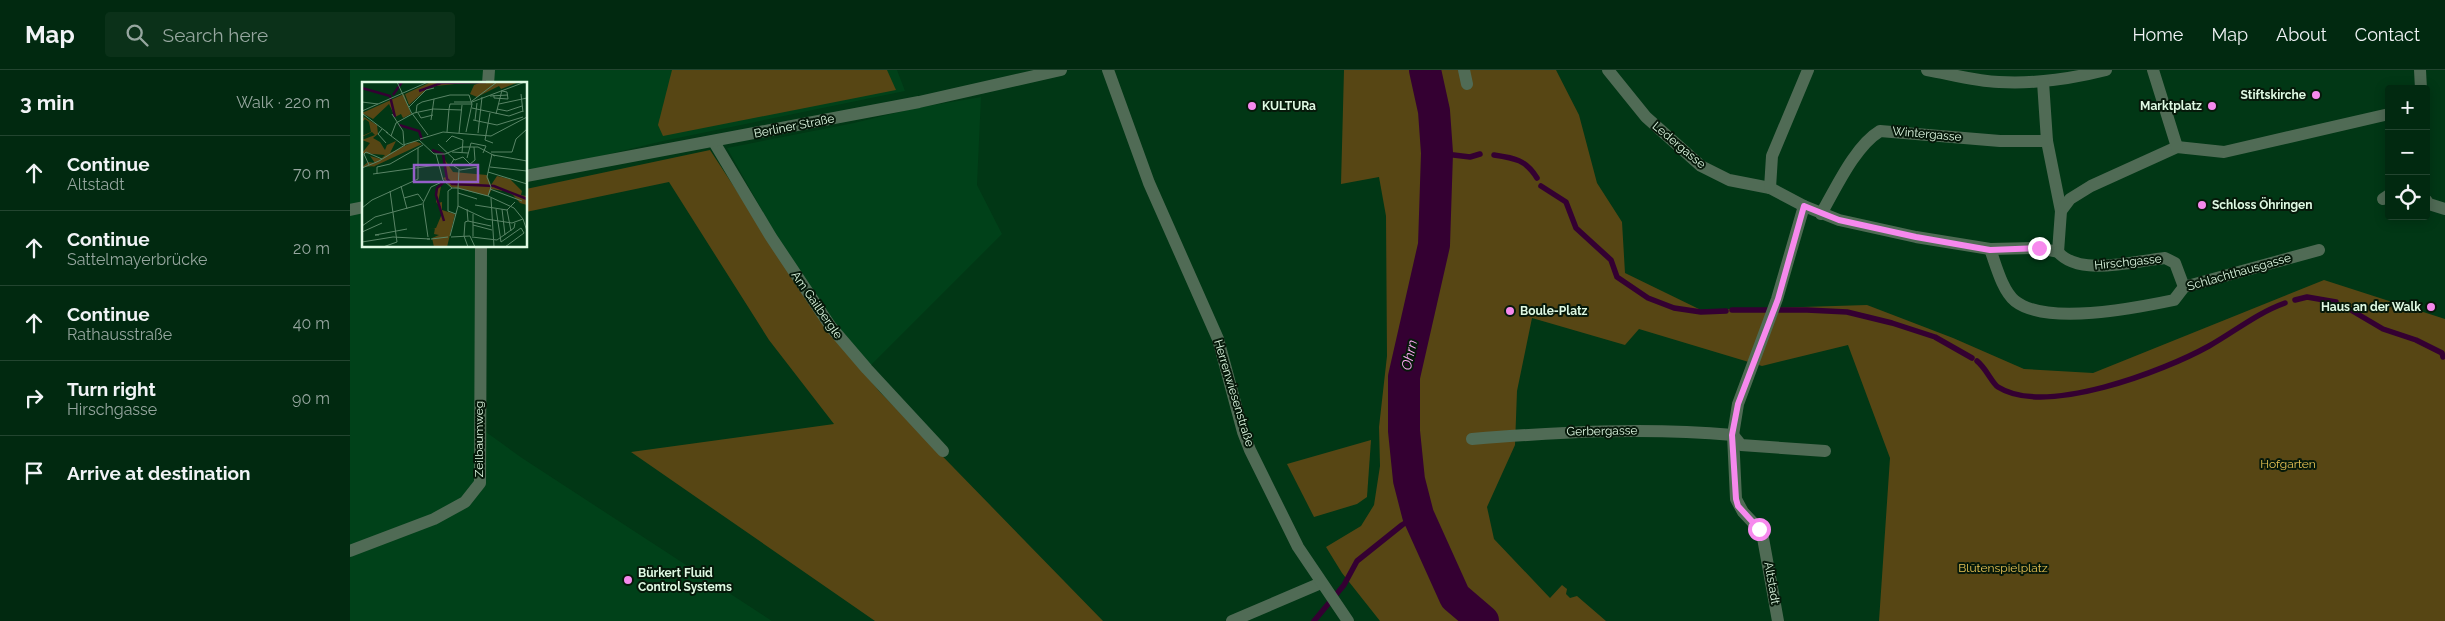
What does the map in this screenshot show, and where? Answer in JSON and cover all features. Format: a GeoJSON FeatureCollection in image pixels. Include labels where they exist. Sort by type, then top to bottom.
{"type":"FeatureCollection","features":[{"type":"Feature","properties":{"kind":"street","name":"Berliner Straße"},"geometry":{"type":"LineString","coordinates":[[528,176],[919,102],[1061,70]]}},
{"type":"Feature","properties":{"kind":"street","name":"Herrenwiesenstraße"},"geometry":{"type":"LineString","coordinates":[[1108,70],[1159,206],[1218,339],[1243,432],[1298,547],[1345,617]]}},
{"type":"Feature","properties":{"kind":"street"},"geometry":{"type":"LineString","coordinates":[[1464,70],[1467,84]]}},
{"type":"Feature","properties":{"kind":"street","name":"Ledergasse"},"geometry":{"type":"LineString","coordinates":[[1608,70],[1646,117],[1701,166],[1729,180],[1770,188]]}},
{"type":"Feature","properties":{"kind":"street"},"geometry":{"type":"LineString","coordinates":[[1770,188],[1772,156],[1808,70]]}},
{"type":"Feature","properties":{"kind":"street"},"geometry":{"type":"LineString","coordinates":[[1926,70],[1997,82],[2043,82],[2081,77],[2106,70]]}},
{"type":"Feature","properties":{"kind":"street"},"geometry":{"type":"LineString","coordinates":[[2153,70],[2177,147]]}},
{"type":"Feature","properties":{"kind":"street"},"geometry":{"type":"LineString","coordinates":[[2420,70],[2421,85]]}},
{"type":"Feature","properties":{"kind":"street"},"geometry":{"type":"LineString","coordinates":[[2043,82],[2047,141],[2061,211],[2058,252]]}},
{"type":"Feature","properties":{"kind":"street"},"geometry":{"type":"LineString","coordinates":[[2061,211],[2070,200],[2091,186],[2177,147],[2224,152],[2385,115]]}},
{"type":"Feature","properties":{"kind":"street","name":"Wintergasse"},"geometry":{"type":"LineString","coordinates":[[1821,214],[1869,138],[1880,131],[1897,130],[2000,141],[2047,141]]}},
{"type":"Feature","properties":{"kind":"street","name":"Am Gailbergle"},"geometry":{"type":"LineString","coordinates":[[714,142],[771,237],[831,327],[866,369],[943,451]]}},
{"type":"Feature","properties":{"kind":"street","name":"Hirschgasse"},"geometry":{"type":"LineString","coordinates":[[1770,188],[1821,214],[1839,220],[1916,237],[1990,250],[2039,248],[2058,252],[2070,262],[2089,266],[2165,258],[2175,263],[2184,287]]}},
{"type":"Feature","properties":{"kind":"street"},"geometry":{"type":"LineString","coordinates":[[2430,204],[2445,209]]}},
{"type":"Feature","properties":{"kind":"street","name":"Altstadt"},"geometry":{"type":"LineString","coordinates":[[1778,621],[1763,538],[1759,529],[1738,506],[1736,499],[1732,435],[1738,404],[1774,308],[1804,206]]}},
{"type":"Feature","properties":{"kind":"street","name":"Zeilbaumweg"},"geometry":{"type":"LineString","coordinates":[[350,551],[434,519],[465,502],[480,483],[481,248]]}},
{"type":"Feature","properties":{"kind":"street","name":"Schlachthausgasse"},"geometry":{"type":"LineString","coordinates":[[1990,250],[2008,292],[2016,302],[2041,312],[2087,313],[2127,310],[2174,300],[2184,287],[2319,250]]}},
{"type":"Feature","properties":{"kind":"street","name":"Gerbergasse"},"geometry":{"type":"LineString","coordinates":[[1472,439],[1551,433],[1658,430],[1732,435]]}},
{"type":"Feature","properties":{"kind":"street"},"geometry":{"type":"LineString","coordinates":[[1732,435],[1741,445],[1825,451]]}},
{"type":"Feature","properties":{"kind":"street"},"geometry":{"type":"LineString","coordinates":[[1232,621],[1324,587]]}},
{"type":"Feature","properties":{"kind":"shaded area"},"geometry":{"type":"Polygon","coordinates":[[[350,70],[897,70],[905,91],[663,141],[528,174],[528,82],[362,82],[362,248],[481,248],[479,427],[522,458],[772,621],[350,621],[350,70]]]}},
{"type":"Feature","properties":{"kind":"shaded area"},"geometry":{"type":"Polygon","coordinates":[[[981,97],[977,185],[1002,234],[867,369],[781,244],[727,148],[854,123],[916,108],[981,97]]]}},
{"type":"Feature","properties":{"kind":"green space"},"geometry":{"type":"Polygon","coordinates":[[[672,70],[887,70],[896,90],[663,136],[658,125],[672,70]]]}},
{"type":"Feature","properties":{"kind":"green space","name":"Hofgarten"},"geometry":{"type":"Polygon","coordinates":[[[1344,70],[1556,70],[1579,115],[1597,183],[1622,222],[1625,273],[1701,310],[1867,305],[1953,338],[2024,369],[2093,373],[2324,280],[2445,319],[2445,621],[1879,621],[1890,458],[1848,345],[1762,366],[1639,329],[1625,345],[1532,318],[1517,391],[1515,445],[1487,507],[1494,539],[1550,598],[1562,585],[1567,589],[1566,594],[1570,598],[1577,596],[1606,621],[1380,621],[1342,573],[1326,547],[1361,526],[1374,505],[1380,466],[1379,427],[1387,356],[1386,216],[1379,177],[1341,184],[1344,70]]]}},
{"type":"Feature","properties":{"kind":"green space"},"geometry":{"type":"Polygon","coordinates":[[[710,150],[826,327],[879,391],[1103,621],[875,621],[631,452],[834,424],[769,340],[669,182],[528,212],[528,189],[710,150]]]}},
{"type":"Feature","properties":{"kind":"green space"},"geometry":{"type":"Polygon","coordinates":[[[1371,440],[1367,497],[1357,504],[1314,517],[1287,464],[1371,440]]]}},
{"type":"Feature","properties":{"kind":"waterway","name":"Ohrn"},"geometry":{"type":"LineString","coordinates":[[1425,70],[1434,111],[1437,153],[1434,245],[1404,377],[1404,431],[1409,480],[1418,515],[1455,597],[1483,621]]}},
{"type":"Feature","properties":{"kind":"waterway"},"geometry":{"type":"LineString","coordinates":[[1437,153],[1470,157],[1480,154]]}},
{"type":"Feature","properties":{"kind":"waterway"},"geometry":{"type":"LineString","coordinates":[[1494,155],[1519,161],[1529,167],[1537,178]]}},
{"type":"Feature","properties":{"kind":"waterway"},"geometry":{"type":"LineString","coordinates":[[1541,186],[1566,202],[1576,228],[1611,260],[1617,277],[1648,298],[1674,308],[1701,312],[1726,311]]}},
{"type":"Feature","properties":{"kind":"waterway"},"geometry":{"type":"LineString","coordinates":[[2295,300],[2307,297],[2336,302]]}},
{"type":"Feature","properties":{"kind":"waterway"},"geometry":{"type":"LineString","coordinates":[[1977,361],[1998,387],[2019,395],[2044,397],[2074,394],[2135,378],[2164,367],[2209,346],[2255,317],[2285,303]]}},
{"type":"Feature","properties":{"kind":"waterway"},"geometry":{"type":"LineString","coordinates":[[2344,306],[2383,329],[2416,340],[2442,353],[2443,357]]}},
{"type":"Feature","properties":{"kind":"waterway"},"geometry":{"type":"LineString","coordinates":[[1732,310],[1847,312],[1892,323],[1935,337],[1972,358]]}},
{"type":"Feature","properties":{"kind":"waterway"},"geometry":{"type":"LineString","coordinates":[[1314,621],[1344,585],[1357,561],[1402,525],[1418,515]]}},
{"type":"Feature","properties":{"kind":"place","name":"Stiftskirche"},"geometry":{"type":"Point","coordinates":[2316,95]}},
{"type":"Feature","properties":{"kind":"place","name":"KULTURa"},"geometry":{"type":"Point","coordinates":[1252,106]}},
{"type":"Feature","properties":{"kind":"place","name":"Marktplatz"},"geometry":{"type":"Point","coordinates":[2212,106]}},
{"type":"Feature","properties":{"kind":"place","name":"Schloss Öhringen"},"geometry":{"type":"Point","coordinates":[2202,205]}},
{"type":"Feature","properties":{"kind":"place","name":"Haus an der Walk"},"geometry":{"type":"Point","coordinates":[2431,307]}},
{"type":"Feature","properties":{"kind":"place","name":"Boule-Platz"},"geometry":{"type":"Point","coordinates":[1510,311]}},
{"type":"Feature","properties":{"kind":"place","name":"Bürkert Fluid Control Systems"},"geometry":{"type":"Point","coordinates":[628,580]}},
{"type":"Feature","properties":{"kind":"route"},"geometry":{"type":"LineString","coordinates":[[1759,529],[1738,506],[1732,435],[1738,404],[1778,299],[1804,206],[1839,220],[1916,237],[1990,250],[2039,248]]}},
{"type":"Feature","properties":{"kind":"park label","name":"Blütenspielplatz"},"geometry":{"type":"Point","coordinates":[2003,568]}}]}
